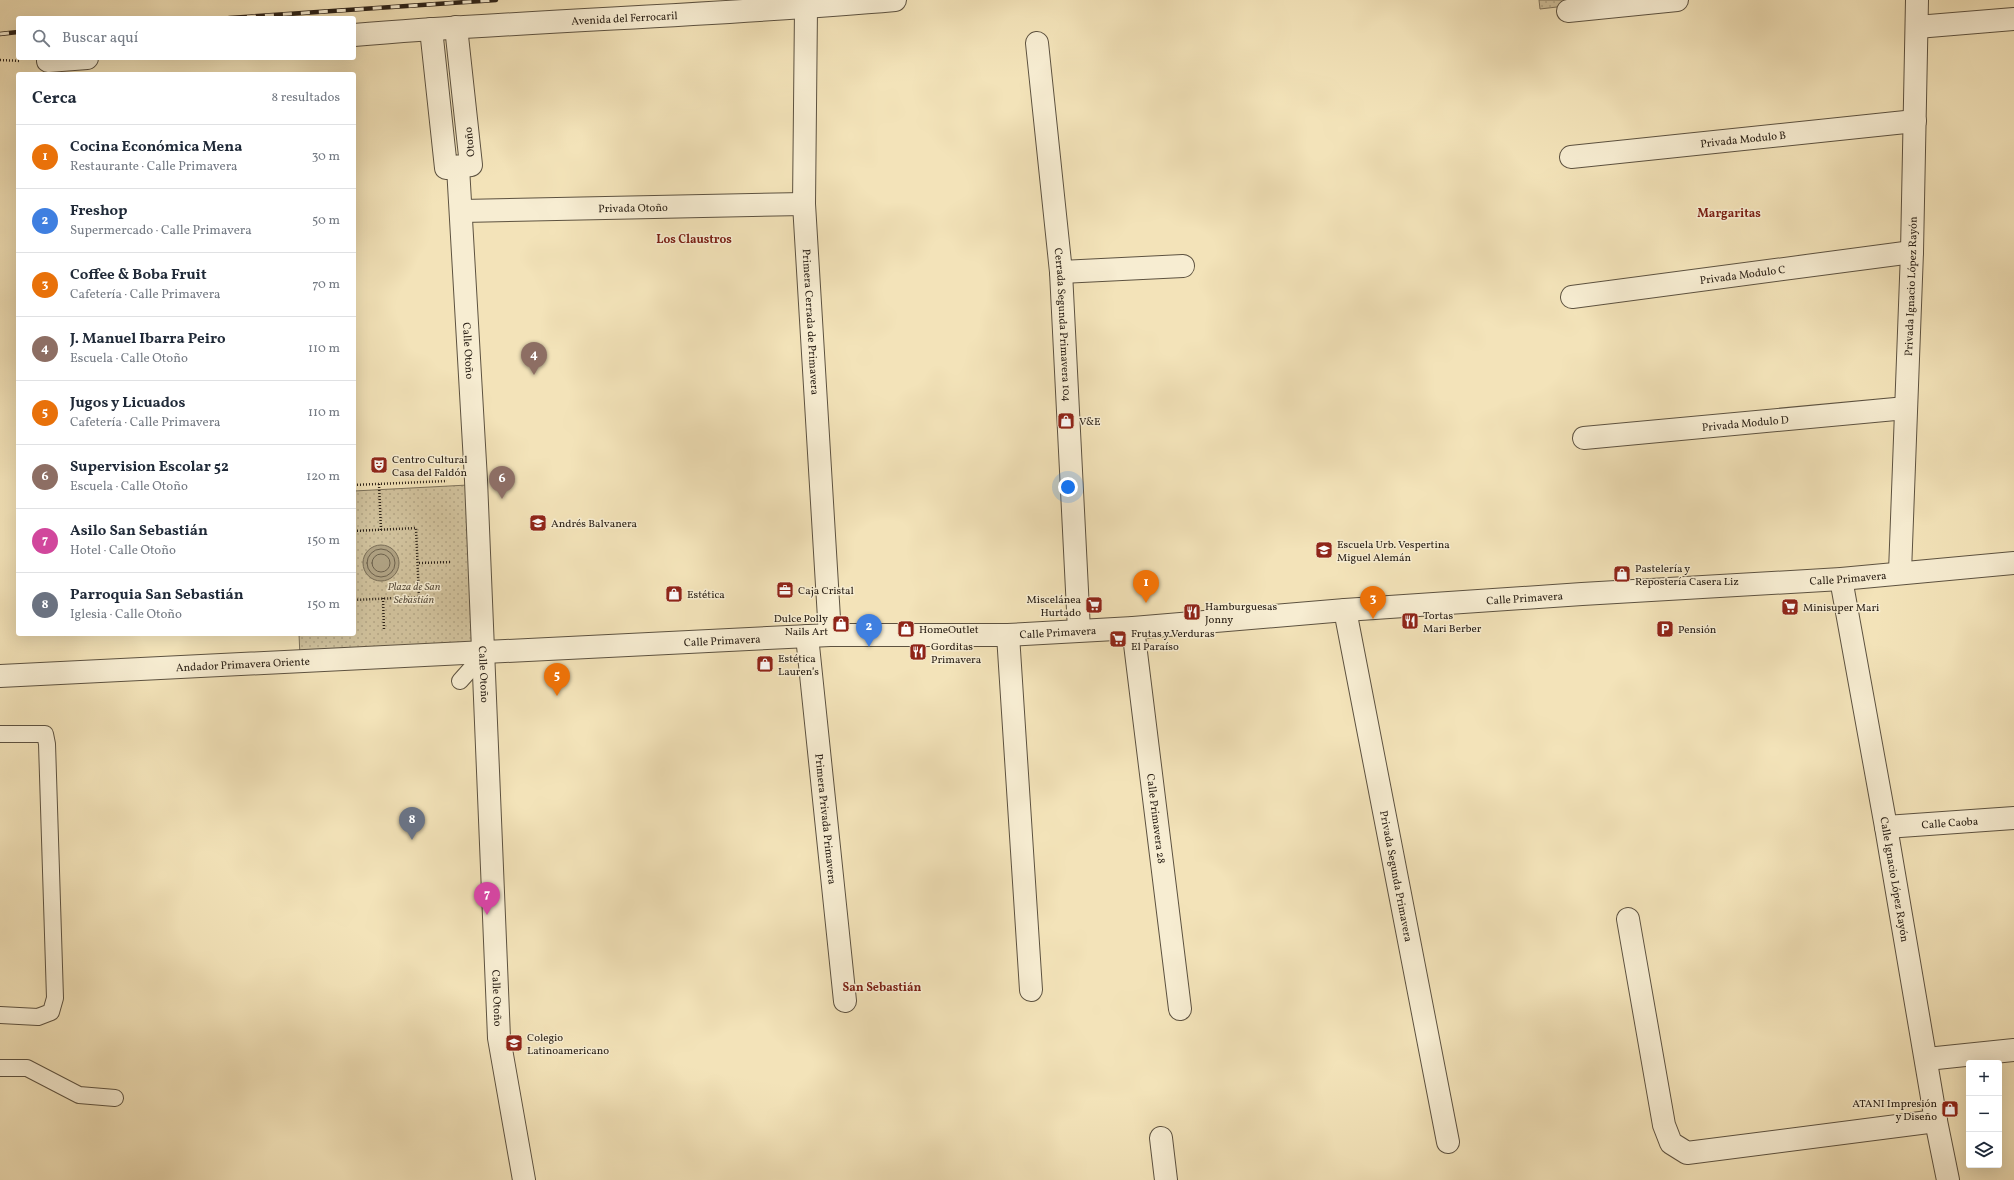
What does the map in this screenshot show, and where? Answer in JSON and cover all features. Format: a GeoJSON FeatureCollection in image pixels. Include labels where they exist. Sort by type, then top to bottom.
{"type":"FeatureCollection","features":[{"type":"Feature","properties":{"kind":"street","name":"Avenida del Ferrocaril"},"geometry":{"type":"LineString","coordinates":[[356,35],[456,27],[806,8],[895,0]]}},
{"type":"Feature","properties":{"kind":"street"},"geometry":{"type":"LineString","coordinates":[[1568,11],[1678,0]]}},
{"type":"Feature","properties":{"kind":"street","name":"Privada Ignacio López Rayón"},"geometry":{"type":"LineString","coordinates":[[1900,572],[1916,121],[1918,27],[1917,0]]}},
{"type":"Feature","properties":{"kind":"street","name":"Primera Cerrada de Primavera"},"geometry":{"type":"LineString","coordinates":[[806,8],[804,204],[830,635]]}},
{"type":"Feature","properties":{"kind":"street"},"geometry":{"type":"LineString","coordinates":[[1918,27],[2014,19]]}},
{"type":"Feature","properties":{"kind":"street","name":"Otoño"},"geometry":{"type":"LineString","coordinates":[[431,29],[446,168],[472,165],[456,27]]}},
{"type":"Feature","properties":{"kind":"street","name":"Cerrada Segunda Primavera 104"},"geometry":{"type":"LineString","coordinates":[[1037,43],[1061,272],[1080,630]]}},
{"type":"Feature","properties":{"kind":"street"},"geometry":{"type":"LineString","coordinates":[[48,61],[61,60]]}},
{"type":"Feature","properties":{"kind":"street","name":"Privada Modulo B"},"geometry":{"type":"LineString","coordinates":[[1571,157],[1916,121]]}},
{"type":"Feature","properties":{"kind":"street","name":"Calle Otoño"},"geometry":{"type":"LineString","coordinates":[[458,167],[462,211],[476,480],[499,1038],[524,1180]]}},
{"type":"Feature","properties":{"kind":"street","name":"Privada Otoño"},"geometry":{"type":"LineString","coordinates":[[462,211],[804,204]]}},
{"type":"Feature","properties":{"kind":"street","name":"Privada Modulo C"},"geometry":{"type":"LineString","coordinates":[[1572,297],[1912,252]]}},
{"type":"Feature","properties":{"kind":"street"},"geometry":{"type":"LineString","coordinates":[[1061,272],[1183,266]]}},
{"type":"Feature","properties":{"kind":"street","name":"Privada Modulo D"},"geometry":{"type":"LineString","coordinates":[[1584,438],[1906,408]]}},
{"type":"Feature","properties":{"kind":"street","name":"Calle Primavera"},"geometry":{"type":"LineString","coordinates":[[484,653],[830,635],[1008,635],[1133,628],[1345,610],[1590,593],[1841,579],[1900,572],[2014,563]]}},
{"type":"Feature","properties":{"kind":"street","name":"Calle Ignacio López Rayón"},"geometry":{"type":"LineString","coordinates":[[1841,579],[1886,827],[1936,1121],[1948,1180]]}},
{"type":"Feature","properties":{"kind":"street","name":"Privada Segunda Primavera"},"geometry":{"type":"LineString","coordinates":[[1345,610],[1448,1142]]}},
{"type":"Feature","properties":{"kind":"street","name":"Calle Primavera 28"},"geometry":{"type":"LineString","coordinates":[[1133,628],[1180,1009]]}},
{"type":"Feature","properties":{"kind":"street"},"geometry":{"type":"LineString","coordinates":[[1008,635],[1031,990]]}},
{"type":"Feature","properties":{"kind":"street","name":"Primera Privada Primavera"},"geometry":{"type":"LineString","coordinates":[[807,636],[845,1001]]}},
{"type":"Feature","properties":{"kind":"street","name":"Andador Primavera Oriente"},"geometry":{"type":"LineString","coordinates":[[0,676],[484,653]]}},
{"type":"Feature","properties":{"kind":"street","name":"Calle Caoba"},"geometry":{"type":"LineString","coordinates":[[1886,827],[2014,818]]}},
{"type":"Feature","properties":{"kind":"street"},"geometry":{"type":"LineString","coordinates":[[1628,919],[1664,1125],[1671,1144],[1687,1152],[1936,1121]]}},
{"type":"Feature","properties":{"kind":"street"},"geometry":{"type":"LineString","coordinates":[[1926,1059],[2014,1050]]}},
{"type":"Feature","properties":{"kind":"street"},"geometry":{"type":"LineString","coordinates":[[1161,1138],[1166,1180]]}},
{"type":"Feature","properties":{"kind":"lane"},"geometry":{"type":"LineString","coordinates":[[460,681],[484,653]]}},
{"type":"Feature","properties":{"kind":"lane"},"geometry":{"type":"LineString","coordinates":[[0,734],[46,734],[48,744],[56,998],[51,1012],[38,1017],[0,1016]]}},
{"type":"Feature","properties":{"kind":"lane"},"geometry":{"type":"LineString","coordinates":[[0,1068],[27,1068],[79,1095],[115,1098]]}},
{"type":"Feature","properties":{"kind":"path"},"geometry":{"type":"LineString","coordinates":[[356,485],[476,480]]}},
{"type":"Feature","properties":{"kind":"path"},"geometry":{"type":"LineString","coordinates":[[379,484],[381,530]]}},
{"type":"Feature","properties":{"kind":"path"},"geometry":{"type":"LineString","coordinates":[[356,531],[416,528],[419,563],[419,597],[356,600]]}},
{"type":"Feature","properties":{"kind":"path"},"geometry":{"type":"LineString","coordinates":[[419,563],[442,563]]}},
{"type":"Feature","properties":{"kind":"path"},"geometry":{"type":"LineString","coordinates":[[383,598],[384,622]]}},
{"type":"Feature","properties":{"kind":"green space"},"geometry":{"type":"Polygon","coordinates":[[[1539,0],[1616,0],[1540,9],[1539,0]]]}},
{"type":"Feature","properties":{"kind":"green space","name":"Plaza de San Sebastián"},"geometry":{"type":"Polygon","coordinates":[[[468,485],[476,649],[300,657],[299,636],[356,636],[356,491],[468,485]]]}},
{"type":"Feature","properties":{"kind":"water"},"geometry":{"type":"Polygon","coordinates":[[[381,545],[394,550],[399,563],[394,576],[381,581],[368,576],[363,563],[368,550],[381,545]]]}},
{"type":"Feature","properties":{"kind":"railway"},"geometry":{"type":"LineString","coordinates":[[259,16],[496,0]]}},
{"type":"Feature","properties":{"kind":"railway"},"geometry":{"type":"LineString","coordinates":[[0,34],[16,32]]}},
{"type":"Feature","properties":{"kind":"place","name":"J. Manuel Ibarra Peiro"},"geometry":{"type":"Point","coordinates":[534,375]}},
{"type":"Feature","properties":{"kind":"place","name":"V&E"},"geometry":{"type":"Point","coordinates":[1066,421]}},
{"type":"Feature","properties":{"kind":"place","name":"Centro Cultural Casa del Faldón"},"geometry":{"type":"Point","coordinates":[379,465]}},
{"type":"Feature","properties":{"kind":"place","name":"Supervision Escolar 52"},"geometry":{"type":"Point","coordinates":[502,499]}},
{"type":"Feature","properties":{"kind":"place","name":"Andrés Balvanera"},"geometry":{"type":"Point","coordinates":[538,523]}},
{"type":"Feature","properties":{"kind":"place","name":"Escuela Urb. Vespertina Miguel Alemán"},"geometry":{"type":"Point","coordinates":[1324,550]}},
{"type":"Feature","properties":{"kind":"place","name":"Pastelería y Repostería Casera Liz"},"geometry":{"type":"Point","coordinates":[1622,574]}},
{"type":"Feature","properties":{"kind":"place","name":"Caja Cristal"},"geometry":{"type":"Point","coordinates":[785,590]}},
{"type":"Feature","properties":{"kind":"place","name":"Estética"},"geometry":{"type":"Point","coordinates":[674,594]}},
{"type":"Feature","properties":{"kind":"place","name":"Cocina Económica Mena"},"geometry":{"type":"Point","coordinates":[1146,603]}},
{"type":"Feature","properties":{"kind":"place","name":"Miscelánea Hurtado"},"geometry":{"type":"Point","coordinates":[1094,605]}},
{"type":"Feature","properties":{"kind":"place","name":"Minisuper Mari"},"geometry":{"type":"Point","coordinates":[1790,607]}},
{"type":"Feature","properties":{"kind":"place","name":"Hamburguesas Jonny"},"geometry":{"type":"Point","coordinates":[1192,612]}},
{"type":"Feature","properties":{"kind":"place","name":"Coffee & Boba Fruit"},"geometry":{"type":"Point","coordinates":[1373,619]}},
{"type":"Feature","properties":{"kind":"place","name":"Tortas Mari Berber"},"geometry":{"type":"Point","coordinates":[1410,621]}},
{"type":"Feature","properties":{"kind":"place","name":"Dulce Polly Nails Art"},"geometry":{"type":"Point","coordinates":[841,624]}},
{"type":"Feature","properties":{"kind":"place","name":"HomeOutlet"},"geometry":{"type":"Point","coordinates":[906,629]}},
{"type":"Feature","properties":{"kind":"place","name":"Pensión"},"geometry":{"type":"Point","coordinates":[1665,629]}},
{"type":"Feature","properties":{"kind":"place","name":"Frutas y Verduras El Paraíso"},"geometry":{"type":"Point","coordinates":[1118,639]}},
{"type":"Feature","properties":{"kind":"place","name":"Freshop"},"geometry":{"type":"Point","coordinates":[869,647]}},
{"type":"Feature","properties":{"kind":"place","name":"Gorditas Primavera"},"geometry":{"type":"Point","coordinates":[918,652]}},
{"type":"Feature","properties":{"kind":"place","name":"Estética Lauren’s"},"geometry":{"type":"Point","coordinates":[765,664]}},
{"type":"Feature","properties":{"kind":"place","name":"Jugos y Licuados"},"geometry":{"type":"Point","coordinates":[557,696]}},
{"type":"Feature","properties":{"kind":"place","name":"Parroquia San Sebastián"},"geometry":{"type":"Point","coordinates":[412,840]}},
{"type":"Feature","properties":{"kind":"place","name":"Asilo San Sebastián"},"geometry":{"type":"Point","coordinates":[487,915]}},
{"type":"Feature","properties":{"kind":"place","name":"Colegio Latinoamericano"},"geometry":{"type":"Point","coordinates":[514,1043]}},
{"type":"Feature","properties":{"kind":"place","name":"ATANI Impresión y Diseño"},"geometry":{"type":"Point","coordinates":[1950,1109]}},
{"type":"Feature","properties":{"kind":"district","name":"Margaritas"},"geometry":{"type":"Point","coordinates":[1729,213]}},
{"type":"Feature","properties":{"kind":"district","name":"Los Claustros"},"geometry":{"type":"Point","coordinates":[694,239]}},
{"type":"Feature","properties":{"kind":"district","name":"San Sebastián"},"geometry":{"type":"Point","coordinates":[882,987]}}]}
